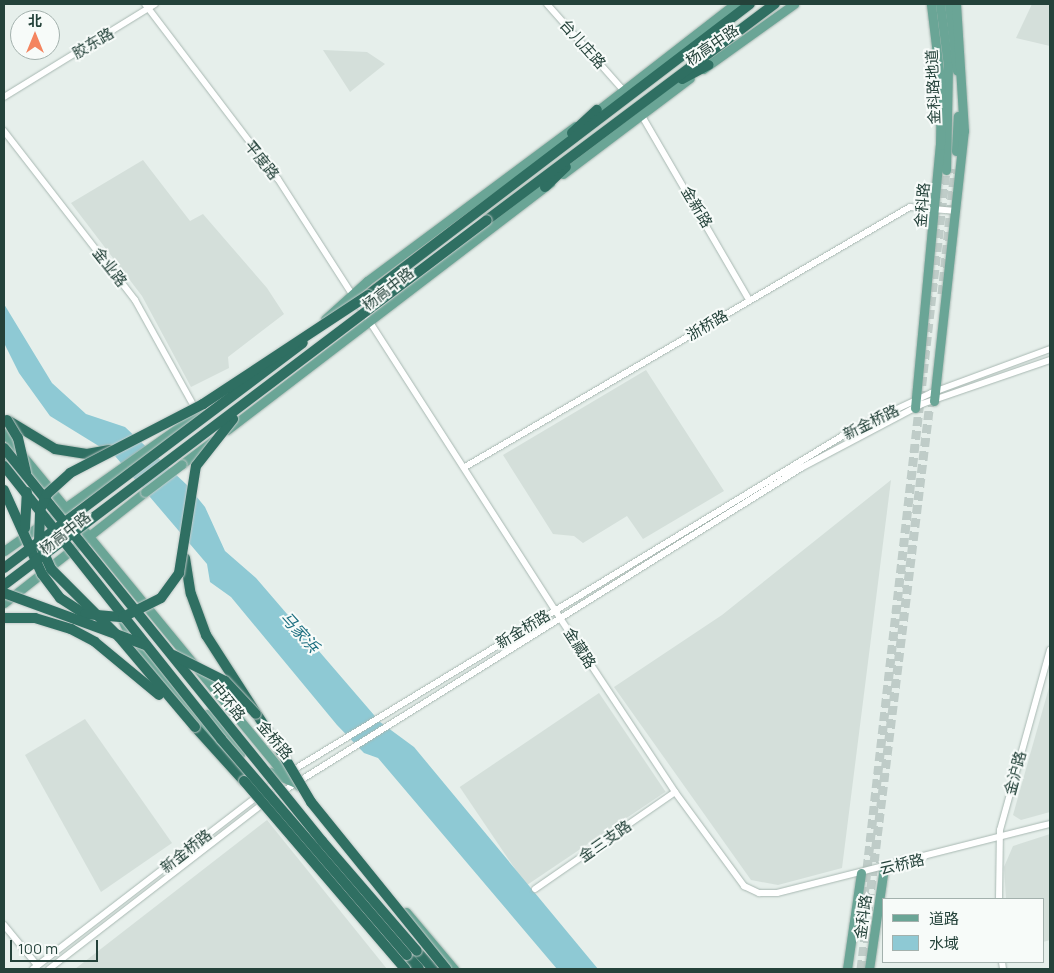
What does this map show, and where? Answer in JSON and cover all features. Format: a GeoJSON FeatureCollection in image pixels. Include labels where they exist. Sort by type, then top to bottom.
{"type":"FeatureCollection","features":[{"type":"Feature","properties":{"kind":"highway","name":"杨高中路"},"geometry":{"type":"LineString","coordinates":[[4,568],[368,295],[750,4]]}},
{"type":"Feature","properties":{"kind":"highway","name":"杨高中路"},"geometry":{"type":"LineString","coordinates":[[4,585],[690,66],[775,4]]}},
{"type":"Feature","properties":{"kind":"highway"},"geometry":{"type":"LineString","coordinates":[[655,93],[708,65]]}},
{"type":"Feature","properties":{"kind":"highway"},"geometry":{"type":"LineString","coordinates":[[522,178],[597,110]]}},
{"type":"Feature","properties":{"kind":"highway"},"geometry":{"type":"LineString","coordinates":[[545,186],[604,132]]}},
{"type":"Feature","properties":{"kind":"highway"},"geometry":{"type":"LineString","coordinates":[[368,295],[202,404],[70,473],[47,494],[37,526],[39,542],[61,582],[119,637],[194,727],[290,831],[405,969]]}},
{"type":"Feature","properties":{"kind":"highway"},"geometry":{"type":"LineString","coordinates":[[332,337],[245,407],[204,452],[189,493],[185,558],[206,635],[311,802],[446,969]]}},
{"type":"Feature","properties":{"kind":"highway"},"geometry":{"type":"LineString","coordinates":[[6,419],[55,449],[87,454],[116,448]]}},
{"type":"Feature","properties":{"kind":"highway"},"geometry":{"type":"LineString","coordinates":[[6,419],[23,455],[27,488],[22,550],[4,591],[210,671],[237,690],[256,714]]}},
{"type":"Feature","properties":{"kind":"highway","name":"中环路"},"geometry":{"type":"LineString","coordinates":[[4,448],[322,841],[433,969]]}},
{"type":"Feature","properties":{"kind":"highway","name":"中环路"},"geometry":{"type":"LineString","coordinates":[[4,466],[230,750],[419,969]]}},
{"type":"Feature","properties":{"kind":"highway"},"geometry":{"type":"LineString","coordinates":[[4,490],[50,586],[85,614],[123,616],[144,610],[171,587],[185,558]]}},
{"type":"Feature","properties":{"kind":"highway"},"geometry":{"type":"LineString","coordinates":[[4,618],[52,622],[95,642],[194,727]]}},
{"type":"Feature","properties":{"kind":"highway"},"geometry":{"type":"LineString","coordinates":[[230,750],[290,831]]}},
{"type":"Feature","properties":{"kind":"main road","name":"杨高中路"},"geometry":{"type":"LineString","coordinates":[[4,551],[157,441],[199,415],[354,294],[597,110],[622,88],[735,4]]}},
{"type":"Feature","properties":{"kind":"main road","name":"杨高中路"},"geometry":{"type":"LineString","coordinates":[[4,603],[67,551],[371,322],[545,186],[642,116],[708,65],[794,4]]}},
{"type":"Feature","properties":{"kind":"main road","name":"金科路"},"geometry":{"type":"LineString","coordinates":[[915,404],[936,208],[941,87],[932,4]]}},
{"type":"Feature","properties":{"kind":"main road","name":"金科路地道"},"geometry":{"type":"LineString","coordinates":[[940,4],[948,66],[950,169],[957,69],[949,4]]}},
{"type":"Feature","properties":{"kind":"main road"},"geometry":{"type":"LineString","coordinates":[[934,401],[964,131],[956,4]]}},
{"type":"Feature","properties":{"kind":"main road","name":"金桥路"},"geometry":{"type":"LineString","coordinates":[[4,433],[66,507],[87,536],[283,777]]}},
{"type":"Feature","properties":{"kind":"main road"},"geometry":{"type":"LineString","coordinates":[[4,456],[54,515],[75,534],[87,536]]}},
{"type":"Feature","properties":{"kind":"main road"},"geometry":{"type":"LineString","coordinates":[[4,473],[45,521],[121,617],[207,714],[268,788],[412,969]]}},
{"type":"Feature","properties":{"kind":"main road"},"geometry":{"type":"LineString","coordinates":[[45,521],[55,523],[77,544],[126,601],[148,611]]}},
{"type":"Feature","properties":{"kind":"main road"},"geometry":{"type":"LineString","coordinates":[[121,617],[132,641],[260,794],[275,798]]}},
{"type":"Feature","properties":{"kind":"main road"},"geometry":{"type":"LineString","coordinates":[[207,714],[229,725],[283,777],[296,783],[454,969]]}},
{"type":"Feature","properties":{"kind":"main road","name":"金科路"},"geometry":{"type":"LineString","coordinates":[[869,969],[884,868]]}},
{"type":"Feature","properties":{"kind":"main road","name":"金科路"},"geometry":{"type":"LineString","coordinates":[[848,969],[861,873]]}},
{"type":"Feature","properties":{"kind":"street","name":"胶东路"},"geometry":{"type":"LineString","coordinates":[[4,97],[147,6],[155,4]]}},
{"type":"Feature","properties":{"kind":"street","name":"台儿庄路"},"geometry":{"type":"LineString","coordinates":[[547,4],[622,88]]}},
{"type":"Feature","properties":{"kind":"street","name":"平度路"},"geometry":{"type":"LineString","coordinates":[[147,6],[278,179],[371,322]]}},
{"type":"Feature","properties":{"kind":"street","name":"金新路"},"geometry":{"type":"LineString","coordinates":[[642,116],[749,300]]}},
{"type":"Feature","properties":{"kind":"street","name":"金业路"},"geometry":{"type":"LineString","coordinates":[[4,131],[135,300],[199,415]]}},
{"type":"Feature","properties":{"kind":"street","name":"浙桥路"},"geometry":{"type":"LineString","coordinates":[[464,467],[910,207],[956,211]]}},
{"type":"Feature","properties":{"kind":"street","name":"金藏路"},"geometry":{"type":"LineString","coordinates":[[371,322],[560,618],[675,792],[738,880],[752,891]]}},
{"type":"Feature","properties":{"kind":"street","name":"新金桥路"},"geometry":{"type":"LineString","coordinates":[[49,969],[296,783],[801,468],[936,391],[1050,349]]}},
{"type":"Feature","properties":{"kind":"street","name":"新金桥路"},"geometry":{"type":"LineString","coordinates":[[35,967],[283,777],[383,714],[852,430],[915,404],[934,401],[1050,360]]}},
{"type":"Feature","properties":{"kind":"street","name":"金沪路"},"geometry":{"type":"LineString","coordinates":[[999,898],[999,840],[1050,650]]}},
{"type":"Feature","properties":{"kind":"street","name":"金三支路"},"geometry":{"type":"LineString","coordinates":[[535,889],[675,792]]}},
{"type":"Feature","properties":{"kind":"street","name":"云桥路"},"geometry":{"type":"LineString","coordinates":[[752,891],[777,893],[999,840],[1050,824]]}},
{"type":"Feature","properties":{"kind":"street"},"geometry":{"type":"LineString","coordinates":[[4,925],[35,967]]}},
{"type":"Feature","properties":{"kind":"shaded area"},"geometry":{"type":"Polygon","coordinates":[[[1032,4],[1050,4],[1050,46],[1016,38],[1032,4]]]}},
{"type":"Feature","properties":{"kind":"shaded area"},"geometry":{"type":"Polygon","coordinates":[[[323,50],[367,52],[385,64],[350,92],[323,50]]]}},
{"type":"Feature","properties":{"kind":"shaded area"},"geometry":{"type":"Polygon","coordinates":[[[143,160],[190,221],[203,214],[267,288],[284,314],[228,357],[229,368],[191,387],[142,296],[71,203],[143,160]]]}},
{"type":"Feature","properties":{"kind":"shaded area"},"geometry":{"type":"Polygon","coordinates":[[[646,370],[724,491],[643,539],[627,516],[583,543],[574,536],[553,534],[503,455],[646,370]]]}},
{"type":"Feature","properties":{"kind":"shaded area"},"geometry":{"type":"Polygon","coordinates":[[[891,480],[842,868],[778,885],[751,880],[614,687],[722,615],[891,480]]]}},
{"type":"Feature","properties":{"kind":"shaded area"},"geometry":{"type":"Polygon","coordinates":[[[1050,684],[1050,812],[1021,820],[1013,815],[1050,684]]]}},
{"type":"Feature","properties":{"kind":"shaded area"},"geometry":{"type":"Polygon","coordinates":[[[599,693],[666,792],[526,886],[460,787],[599,693]]]}},
{"type":"Feature","properties":{"kind":"shaded area"},"geometry":{"type":"Polygon","coordinates":[[[85,719],[172,843],[101,892],[25,755],[85,719]]]}},
{"type":"Feature","properties":{"kind":"shaded area"},"geometry":{"type":"Polygon","coordinates":[[[267,820],[387,969],[75,969],[267,820]]]}},
{"type":"Feature","properties":{"kind":"shaded area"},"geometry":{"type":"Polygon","coordinates":[[[1050,834],[1050,940],[1044,942],[1044,898],[1006,898],[1004,867],[1013,846],[1050,834]]]}},
{"type":"Feature","properties":{"kind":"water","name":"马家浜"},"geometry":{"type":"Polygon","coordinates":[[[4,304],[52,383],[86,414],[125,427],[187,485],[205,507],[225,551],[256,578],[380,722],[414,747],[598,969],[557,969],[378,758],[364,753],[337,725],[231,597],[210,582],[207,564],[115,456],[50,416],[19,373],[4,343],[4,304]]]}},
{"type":"Feature","properties":{"kind":"tunnel"},"geometry":{"type":"LineString","coordinates":[[942,294],[955,169]]}},
{"type":"Feature","properties":{"kind":"tunnel"},"geometry":{"type":"LineString","coordinates":[[861,922],[946,170]]}},
{"type":"Feature","properties":{"kind":"tunnel"},"geometry":{"type":"LineString","coordinates":[[861,969],[931,394]]}}]}
